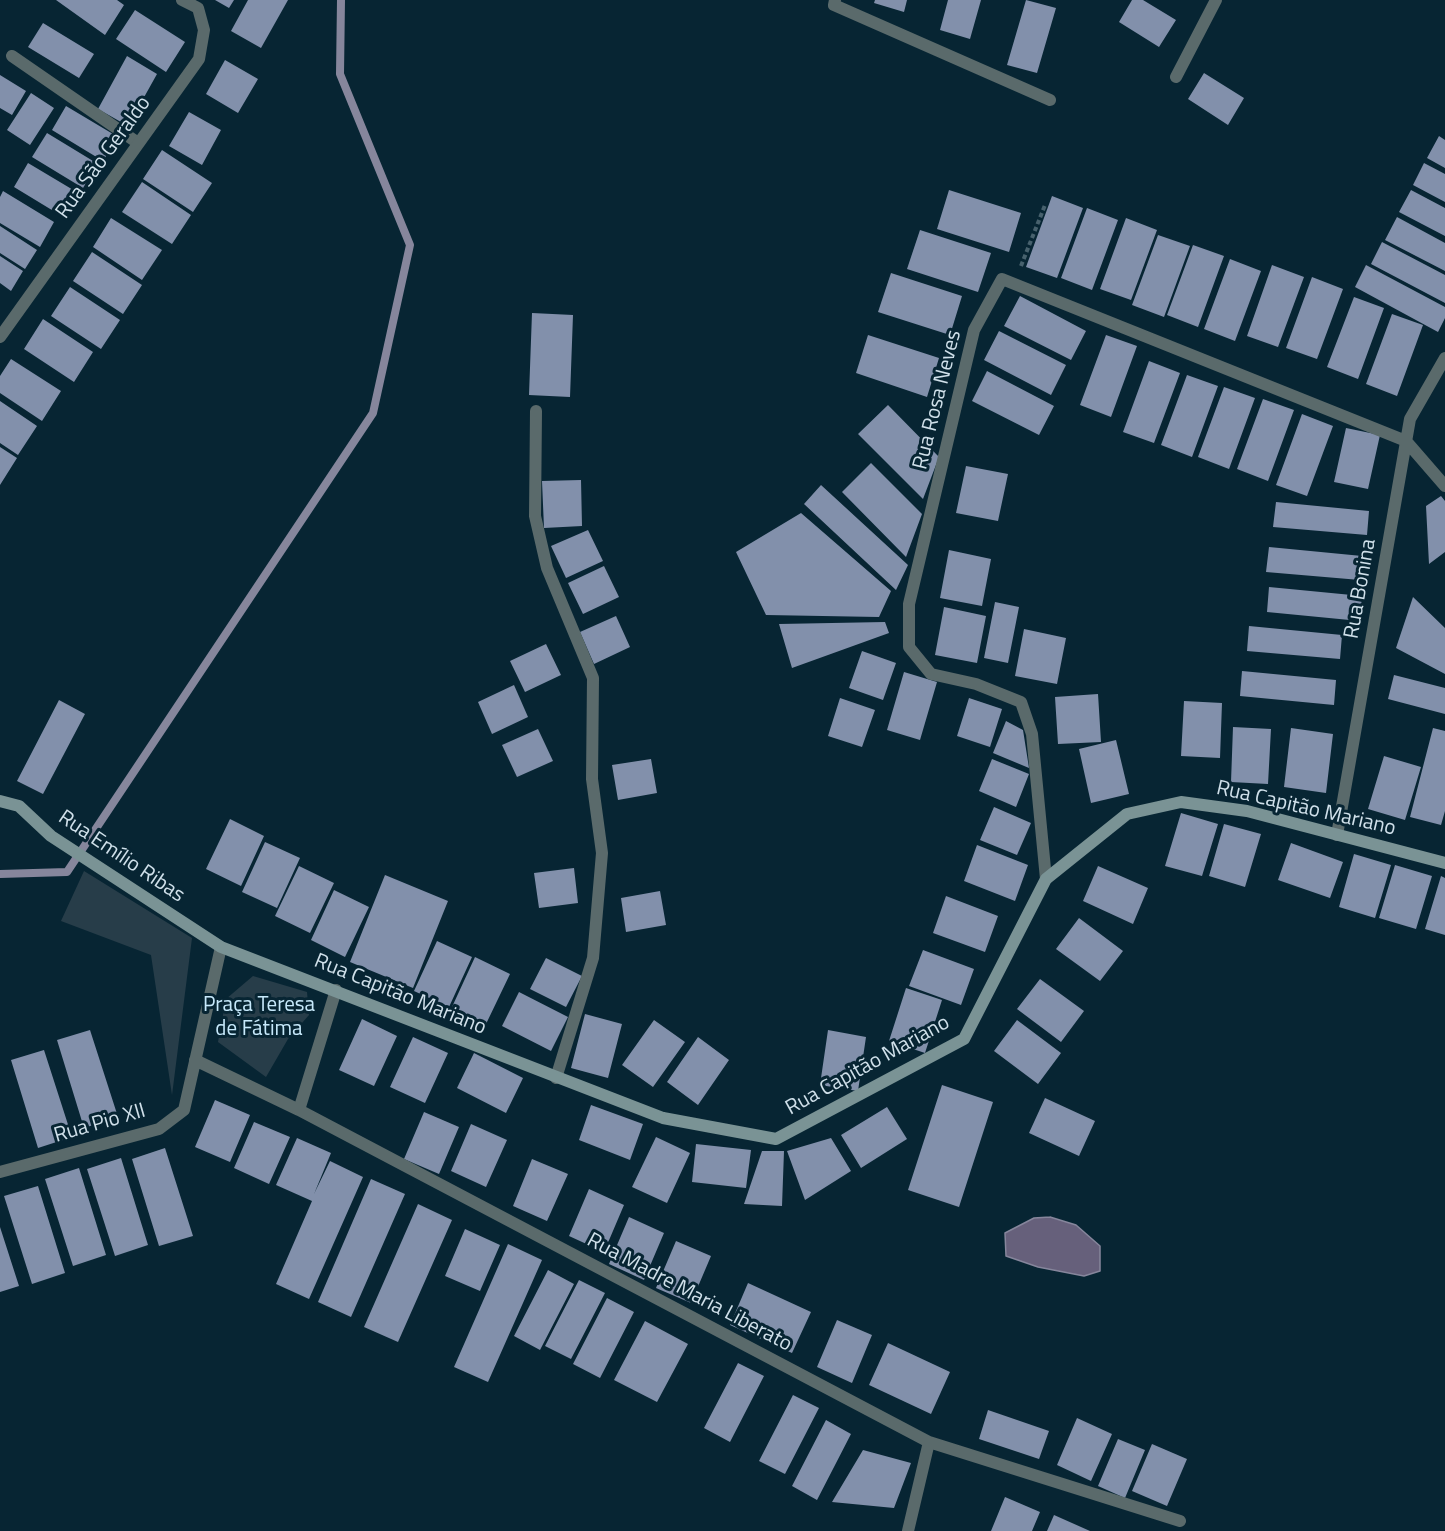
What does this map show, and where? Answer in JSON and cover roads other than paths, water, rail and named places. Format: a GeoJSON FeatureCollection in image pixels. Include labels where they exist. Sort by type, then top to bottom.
{"type":"FeatureCollection","features":[{"type":"Feature","properties":{"kind":"street","name":"Rua São Geraldo"},"geometry":{"type":"LineString","coordinates":[[0,337],[199,59],[204,30],[198,8],[182,0]]}},
{"type":"Feature","properties":{"kind":"street"},"geometry":{"type":"LineString","coordinates":[[835,0],[834,5],[1050,100]]}},
{"type":"Feature","properties":{"kind":"street"},"geometry":{"type":"LineString","coordinates":[[1176,77],[1216,0]]}},
{"type":"Feature","properties":{"kind":"street"},"geometry":{"type":"LineString","coordinates":[[12,56],[138,143]]}},
{"type":"Feature","properties":{"kind":"street","name":"Rua Rosa Neves"},"geometry":{"type":"LineString","coordinates":[[1046,879],[1032,734],[1021,702],[976,684],[931,674],[909,647],[909,604],[974,330],[1002,279],[1406,441]]}},
{"type":"Feature","properties":{"kind":"street","name":"Rua Bonina"},"geometry":{"type":"LineString","coordinates":[[1337,835],[1410,419],[1445,358]]}},
{"type":"Feature","properties":{"kind":"street"},"geometry":{"type":"LineString","coordinates":[[536,411],[535,516],[547,567],[593,678],[592,779],[602,854],[592,958],[556,1078]]}},
{"type":"Feature","properties":{"kind":"street"},"geometry":{"type":"LineString","coordinates":[[1406,441],[1445,486]]}},
{"type":"Feature","properties":{"kind":"street","name":"Rua Emílio Ribas"},"geometry":{"type":"LineString","coordinates":[[0,801],[19,806],[51,836],[221,947]]}},
{"type":"Feature","properties":{"kind":"street","name":"Rua Capitão Mariano"},"geometry":{"type":"LineString","coordinates":[[221,947],[663,1118],[776,1139],[964,1039],[1046,879],[1126,814],[1181,802],[1247,811],[1445,863]]}},
{"type":"Feature","properties":{"kind":"street","name":"Rua Pio XII"},"geometry":{"type":"LineString","coordinates":[[0,1172],[159,1129],[184,1110],[221,947]]}},
{"type":"Feature","properties":{"kind":"street"},"geometry":{"type":"LineString","coordinates":[[299,1110],[336,990]]}},
{"type":"Feature","properties":{"kind":"street","name":"Rua Madre Maria Liberato"},"geometry":{"type":"LineString","coordinates":[[195,1060],[299,1110],[929,1442],[1180,1521]]}},
{"type":"Feature","properties":{"kind":"street"},"geometry":{"type":"LineString","coordinates":[[908,1531],[929,1442]]}},
{"type":"Feature","properties":{"kind":"waterway"},"geometry":{"type":"LineString","coordinates":[[0,874],[67,872],[373,413],[410,245],[340,74],[341,0]]}},
{"type":"Feature","properties":{"kind":"park label","name":"Praça Teresa de Fátima"},"geometry":{"type":"Point","coordinates":[259,1018]}}]}
